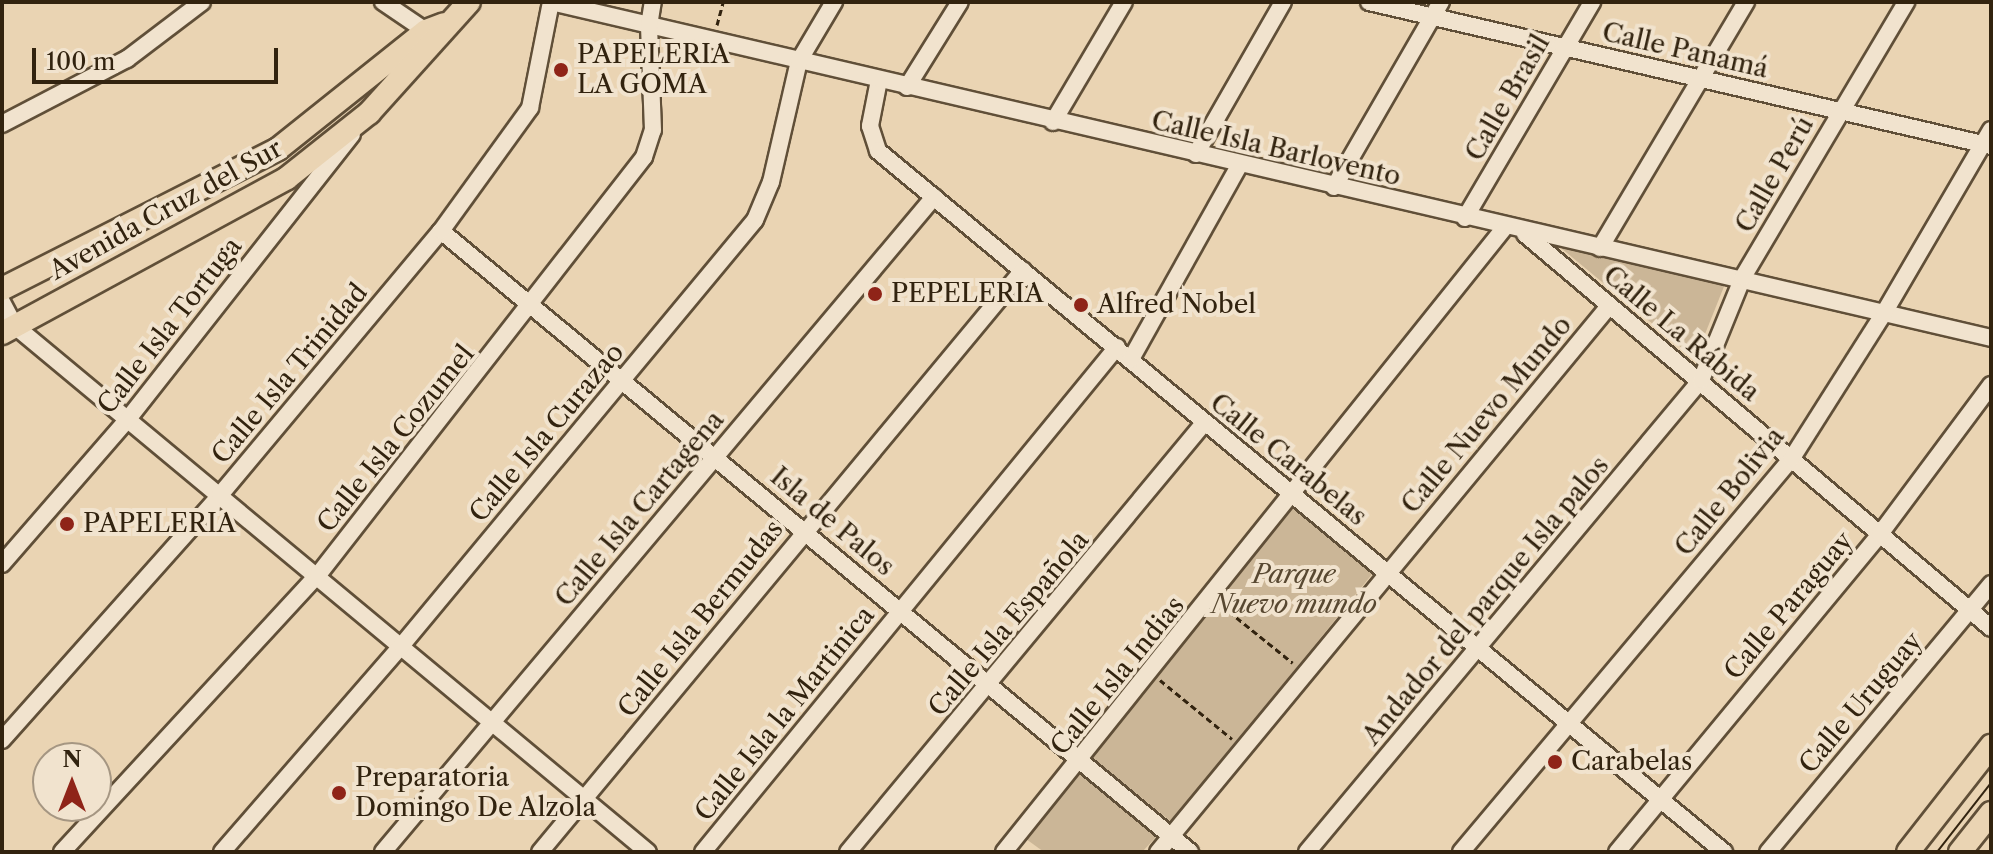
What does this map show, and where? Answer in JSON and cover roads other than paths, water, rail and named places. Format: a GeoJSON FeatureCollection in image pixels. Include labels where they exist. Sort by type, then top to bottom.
{"type":"FeatureCollection","features":[{"type":"Feature","properties":{"kind":"main road","name":"Avenida Cruz del Sur"},"geometry":{"type":"LineString","coordinates":[[2,289],[278,149],[438,31],[469,2]]}},
{"type":"Feature","properties":{"kind":"main road","name":"Avenida Cruz del Sur"},"geometry":{"type":"LineString","coordinates":[[8,330],[287,178],[369,113],[438,31]]}},
{"type":"Feature","properties":{"kind":"main road"},"geometry":{"type":"LineString","coordinates":[[1908,852],[1991,746]]}},
{"type":"Feature","properties":{"kind":"main road"},"geometry":{"type":"LineString","coordinates":[[1960,852],[1991,813]]}},
{"type":"Feature","properties":{"kind":"street"},"geometry":{"type":"LineString","coordinates":[[2,124],[127,59],[202,2]]}},
{"type":"Feature","properties":{"kind":"street"},"geometry":{"type":"LineString","coordinates":[[383,2],[438,31]]}},
{"type":"Feature","properties":{"kind":"street","name":"Calle Isla Barlovento"},"geometry":{"type":"LineString","coordinates":[[551,2],[1522,232],[1743,277],[1991,338]]}},
{"type":"Feature","properties":{"kind":"street","name":"Calle Isla Trinidad"},"geometry":{"type":"LineString","coordinates":[[2,740],[220,495],[441,231],[530,108],[551,2]]}},
{"type":"Feature","properties":{"kind":"street","name":"Calle Isla Cozumel"},"geometry":{"type":"LineString","coordinates":[[62,852],[318,575],[532,306],[648,148],[653,121],[649,26],[653,2]]}},
{"type":"Feature","properties":{"kind":"street","name":"Calle Isla Curazao"},"geometry":{"type":"LineString","coordinates":[[222,852],[402,645],[755,220],[771,182],[799,61],[834,2]]}},
{"type":"Feature","properties":{"kind":"street"},"geometry":{"type":"LineString","coordinates":[[907,87],[960,2]]}},
{"type":"Feature","properties":{"kind":"street"},"geometry":{"type":"LineString","coordinates":[[1053,122],[1124,2]]}},
{"type":"Feature","properties":{"kind":"street"},"geometry":{"type":"LineString","coordinates":[[1196,154],[1283,2]]}},
{"type":"Feature","properties":{"kind":"street","name":"Calle Panamá"},"geometry":{"type":"LineString","coordinates":[[1369,2],[1437,10],[1566,47],[1701,79],[1840,111],[1988,140]]}},
{"type":"Feature","properties":{"kind":"street","name":"Calle Brasil"},"geometry":{"type":"LineString","coordinates":[[1465,218],[1592,2]]}},
{"type":"Feature","properties":{"kind":"street"},"geometry":{"type":"LineString","coordinates":[[1600,248],[1746,2]]}},
{"type":"Feature","properties":{"kind":"street","name":"Calle Perú"},"geometry":{"type":"LineString","coordinates":[[1701,380],[1743,277],[1906,2]]}},
{"type":"Feature","properties":{"kind":"street"},"geometry":{"type":"LineString","coordinates":[[1334,187],[1437,10]]}},
{"type":"Feature","properties":{"kind":"street","name":"Calle Carabelas"},"geometry":{"type":"LineString","coordinates":[[879,80],[872,141],[934,197],[1117,347],[1204,423],[1724,852]]}},
{"type":"Feature","properties":{"kind":"street","name":"Calle Isla Tortuga"},"geometry":{"type":"LineString","coordinates":[[2,564],[128,419],[369,113]]}},
{"type":"Feature","properties":{"kind":"street","name":"Calle Bolivia"},"geometry":{"type":"LineString","coordinates":[[1461,852],[1792,458],[1988,140]]}},
{"type":"Feature","properties":{"kind":"street"},"geometry":{"type":"LineString","coordinates":[[1131,359],[1240,164]]}},
{"type":"Feature","properties":{"kind":"street","name":"Calle Isla Cartagena"},"geometry":{"type":"LineString","coordinates":[[383,852],[934,197]]}},
{"type":"Feature","properties":{"kind":"street","name":"Calle Isla Indias"},"geometry":{"type":"LineString","coordinates":[[1004,852],[1081,761],[1505,227]]}},
{"type":"Feature","properties":{"kind":"street","name":"Isla de Palos"},"geometry":{"type":"LineString","coordinates":[[441,231],[1190,852]]}},
{"type":"Feature","properties":{"kind":"street","name":"Calle La Rábida"},"geometry":{"type":"LineString","coordinates":[[1522,232],[1991,628]]}},
{"type":"Feature","properties":{"kind":"street","name":"Calle Isla Bermudas"},"geometry":{"type":"LineString","coordinates":[[540,852],[1023,270]]}},
{"type":"Feature","properties":{"kind":"street"},"geometry":{"type":"LineString","coordinates":[[2,302],[8,330],[128,419],[648,852]]}},
{"type":"Feature","properties":{"kind":"street","name":"Calle Nuevo Mundo"},"geometry":{"type":"LineString","coordinates":[[1158,852],[1609,306]]}},
{"type":"Feature","properties":{"kind":"street","name":"Calle Isla la Martinica"},"geometry":{"type":"LineString","coordinates":[[703,852],[1117,347]]}},
{"type":"Feature","properties":{"kind":"street","name":"Andador del parque Isla palos"},"geometry":{"type":"LineString","coordinates":[[1307,852],[1701,380]]}},
{"type":"Feature","properties":{"kind":"street","name":"Calle Paraguay"},"geometry":{"type":"LineString","coordinates":[[1617,852],[1880,534],[1991,385]]}},
{"type":"Feature","properties":{"kind":"street","name":"Calle Isla Española"},"geometry":{"type":"LineString","coordinates":[[848,852],[990,686],[1204,423]]}},
{"type":"Feature","properties":{"kind":"street","name":"Calle Uruguay"},"geometry":{"type":"LineString","coordinates":[[1768,852],[1991,584]]}},
{"type":"Feature","properties":{"kind":"tram line"},"geometry":{"type":"LineString","coordinates":[[1937,852],[1991,783]]}},
{"type":"Feature","properties":{"kind":"place","name":"PAPELERIA LA GOMA"},"geometry":{"type":"Point","coordinates":[561,70]}},
{"type":"Feature","properties":{"kind":"place","name":"PEPELERIA"},"geometry":{"type":"Point","coordinates":[875,294]}},
{"type":"Feature","properties":{"kind":"place","name":"Alfred Nobel"},"geometry":{"type":"Point","coordinates":[1081,305]}},
{"type":"Feature","properties":{"kind":"place","name":"PAPELERIA"},"geometry":{"type":"Point","coordinates":[67,524]}},
{"type":"Feature","properties":{"kind":"place","name":"Carabelas"},"geometry":{"type":"Point","coordinates":[1555,762]}},
{"type":"Feature","properties":{"kind":"place","name":"Preparatoria Domingo De Alzola"},"geometry":{"type":"Point","coordinates":[339,793]}},
{"type":"Feature","properties":{"kind":"park label","name":"Parque Nuevo mundo"},"geometry":{"type":"Point","coordinates":[1294,590]}}]}
